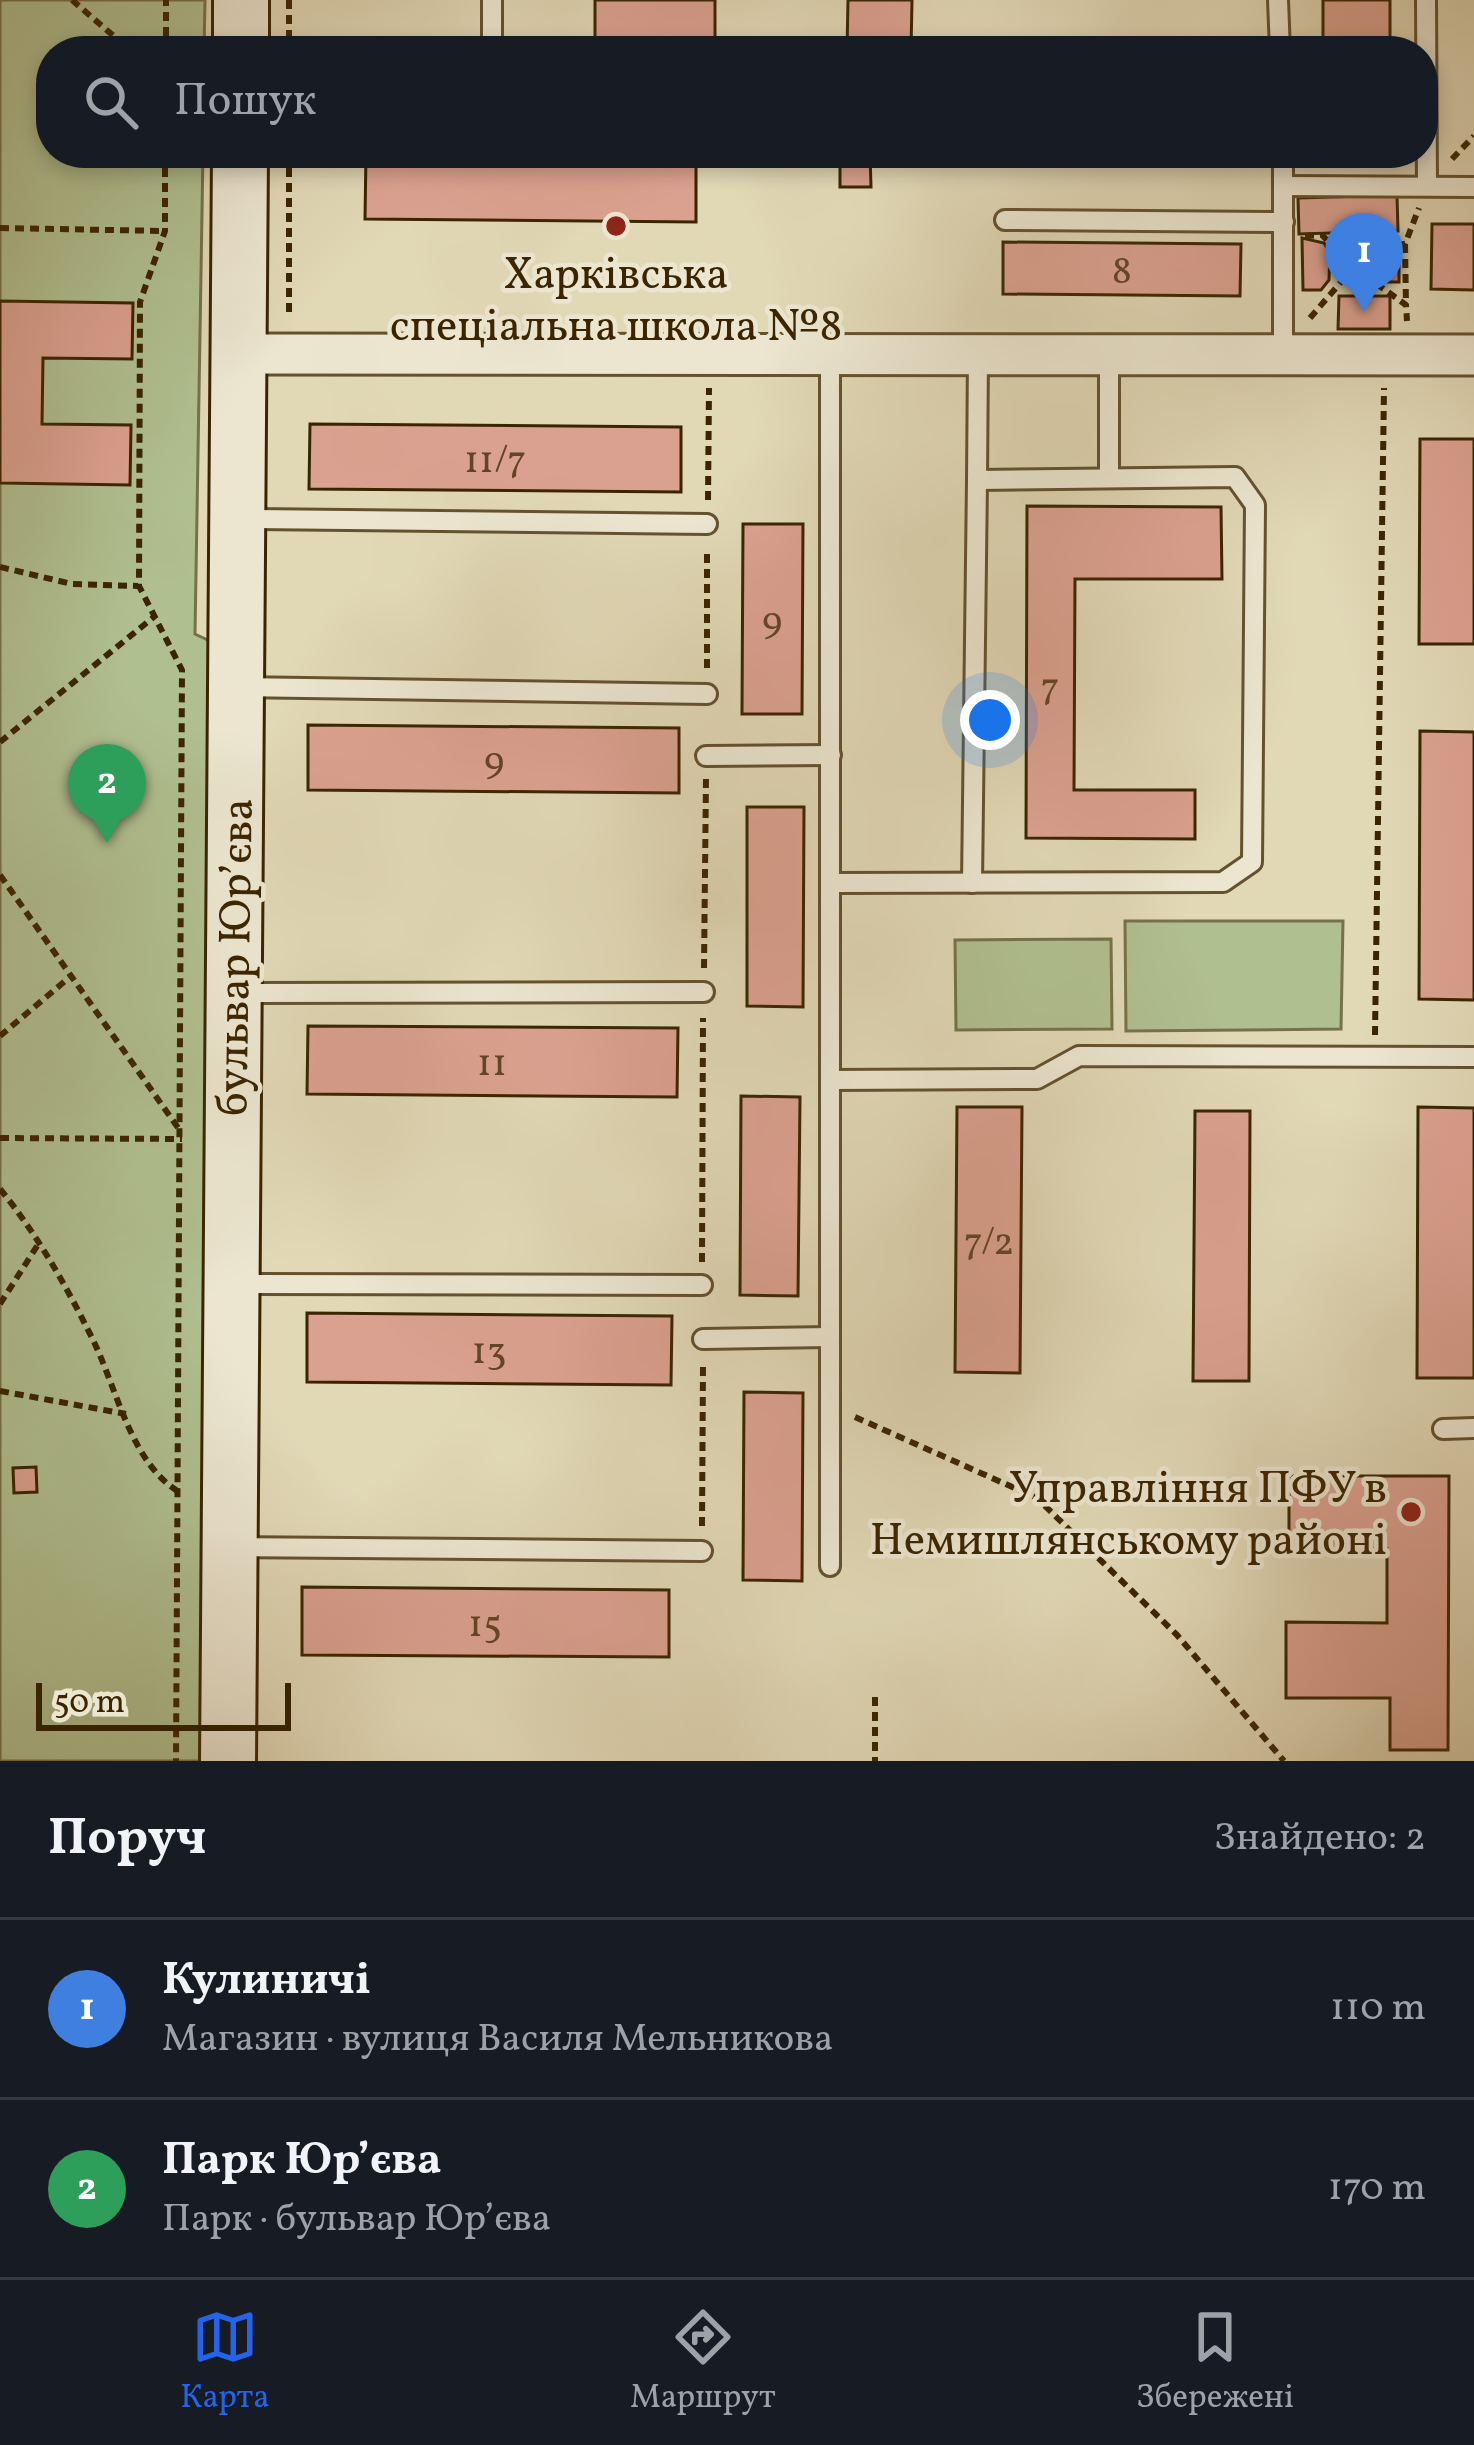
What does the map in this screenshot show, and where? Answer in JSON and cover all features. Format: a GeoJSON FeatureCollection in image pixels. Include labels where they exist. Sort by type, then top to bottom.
{"type":"FeatureCollection","features":[{"type":"Feature","properties":{"kind":"street"},"geometry":{"type":"LineString","coordinates":[[241,36],[242,0]]}},
{"type":"Feature","properties":{"kind":"street","name":"бульвар Юрʼєва"},"geometry":{"type":"LineString","coordinates":[[227,1761],[240,168]]}},
{"type":"Feature","properties":{"kind":"street"},"geometry":{"type":"LineString","coordinates":[[238,354],[1474,355]]}},
{"type":"Feature","properties":{"kind":"lane"},"geometry":{"type":"LineString","coordinates":[[492,0],[492,36]]}},
{"type":"Feature","properties":{"kind":"lane"},"geometry":{"type":"LineString","coordinates":[[1278,0],[1279,36]]}},
{"type":"Feature","properties":{"kind":"lane"},"geometry":{"type":"LineString","coordinates":[[1426,0],[1426,36]]}},
{"type":"Feature","properties":{"kind":"lane"},"geometry":{"type":"LineString","coordinates":[[1283,168],[1283,354]]}},
{"type":"Feature","properties":{"kind":"lane"},"geometry":{"type":"LineString","coordinates":[[1427,168],[1427,186]]}},
{"type":"Feature","properties":{"kind":"lane"},"geometry":{"type":"LineString","coordinates":[[1284,186],[1474,187]]}},
{"type":"Feature","properties":{"kind":"lane"},"geometry":{"type":"LineString","coordinates":[[1005,220],[1284,223]]}},
{"type":"Feature","properties":{"kind":"lane"},"geometry":{"type":"LineString","coordinates":[[830,354],[830,1566]]}},
{"type":"Feature","properties":{"kind":"lane"},"geometry":{"type":"LineString","coordinates":[[973,883],[978,354]]}},
{"type":"Feature","properties":{"kind":"lane"},"geometry":{"type":"LineString","coordinates":[[1109,354],[1109,478]]}},
{"type":"Feature","properties":{"kind":"lane"},"geometry":{"type":"LineString","coordinates":[[831,884],[1223,882],[1252,862],[1255,505],[1235,477],[976,480]]}},
{"type":"Feature","properties":{"kind":"lane"},"geometry":{"type":"LineString","coordinates":[[237,519],[707,524]]}},
{"type":"Feature","properties":{"kind":"lane"},"geometry":{"type":"LineString","coordinates":[[236,687],[706,694]]}},
{"type":"Feature","properties":{"kind":"lane"},"geometry":{"type":"LineString","coordinates":[[706,756],[831,755]]}},
{"type":"Feature","properties":{"kind":"lane"},"geometry":{"type":"LineString","coordinates":[[233,993],[704,992]]}},
{"type":"Feature","properties":{"kind":"lane"},"geometry":{"type":"LineString","coordinates":[[830,1080],[1037,1079],[1079,1056],[1474,1057]]}},
{"type":"Feature","properties":{"kind":"lane"},"geometry":{"type":"LineString","coordinates":[[229,1284],[702,1285]]}},
{"type":"Feature","properties":{"kind":"lane"},"geometry":{"type":"LineString","coordinates":[[703,1339],[830,1337]]}},
{"type":"Feature","properties":{"kind":"lane"},"geometry":{"type":"LineString","coordinates":[[1443,1429],[1474,1428]]}},
{"type":"Feature","properties":{"kind":"lane"},"geometry":{"type":"LineString","coordinates":[[227,1547],[702,1551]]}},
{"type":"Feature","properties":{"kind":"path"},"geometry":{"type":"LineString","coordinates":[[72,0],[113,36]]}},
{"type":"Feature","properties":{"kind":"path"},"geometry":{"type":"LineString","coordinates":[[166,0],[166,36]]}},
{"type":"Feature","properties":{"kind":"path"},"geometry":{"type":"LineString","coordinates":[[289,0],[289,36]]}},
{"type":"Feature","properties":{"kind":"path"},"geometry":{"type":"LineString","coordinates":[[1374,1057],[1396,354],[1406,305],[1406,244],[1427,186],[1474,136]]}},
{"type":"Feature","properties":{"kind":"path"},"geometry":{"type":"LineString","coordinates":[[165,168],[165,231],[140,302],[139,586],[182,670],[176,1761]]}},
{"type":"Feature","properties":{"kind":"path"},"geometry":{"type":"LineString","coordinates":[[1284,223],[1296,236],[1322,236],[1352,266],[1406,305]]}},
{"type":"Feature","properties":{"kind":"path"},"geometry":{"type":"LineString","coordinates":[[0,228],[165,231]]}},
{"type":"Feature","properties":{"kind":"path"},"geometry":{"type":"LineString","coordinates":[[1283,354],[1372,246],[1406,244]]}},
{"type":"Feature","properties":{"kind":"path"},"geometry":{"type":"LineString","coordinates":[[706,694],[710,354]]}},
{"type":"Feature","properties":{"kind":"path"},"geometry":{"type":"LineString","coordinates":[[0,567],[72,584],[139,586]]}},
{"type":"Feature","properties":{"kind":"path"},"geometry":{"type":"LineString","coordinates":[[0,742],[156,615]]}},
{"type":"Feature","properties":{"kind":"path"},"geometry":{"type":"LineString","coordinates":[[702,1285],[706,756]]}},
{"type":"Feature","properties":{"kind":"path"},"geometry":{"type":"LineString","coordinates":[[0,875],[182,1136]]}},
{"type":"Feature","properties":{"kind":"path"},"geometry":{"type":"LineString","coordinates":[[0,1036],[71,976]]}},
{"type":"Feature","properties":{"kind":"path"},"geometry":{"type":"LineString","coordinates":[[0,1138],[182,1136]]}},
{"type":"Feature","properties":{"kind":"path"},"geometry":{"type":"LineString","coordinates":[[0,1189],[39,1243],[152,1471],[179,1492]]}},
{"type":"Feature","properties":{"kind":"path"},"geometry":{"type":"LineString","coordinates":[[0,1304],[19,1282],[39,1243]]}},
{"type":"Feature","properties":{"kind":"path"},"geometry":{"type":"LineString","coordinates":[[702,1551],[703,1339]]}},
{"type":"Feature","properties":{"kind":"path"},"geometry":{"type":"LineString","coordinates":[[0,1390],[127,1414]]}},
{"type":"Feature","properties":{"kind":"path"},"geometry":{"type":"LineString","coordinates":[[830,1405],[1037,1498],[1177,1635],[1284,1761]]}},
{"type":"Feature","properties":{"kind":"path"},"geometry":{"type":"LineString","coordinates":[[874,1697],[875,1761]]}},
{"type":"Feature","properties":{"kind":"green space"},"geometry":{"type":"Polygon","coordinates":[[[0,0],[205,0],[204,36],[36,36],[36,168],[203,168],[195,634],[214,643],[212,1761],[0,1761],[0,0]]]}},
{"type":"Feature","properties":{"kind":"green space"},"geometry":{"type":"Polygon","coordinates":[[[1125,921],[1343,921],[1341,1029],[1126,1031],[1125,921]]]}},
{"type":"Feature","properties":{"kind":"green space"},"geometry":{"type":"Polygon","coordinates":[[[1111,939],[1112,1029],[956,1030],[955,940],[1111,939]]]}},
{"type":"Feature","properties":{"kind":"building"},"geometry":{"type":"Polygon","coordinates":[[[595,0],[715,0],[715,36],[595,36],[595,0]]]}},
{"type":"Feature","properties":{"kind":"building"},"geometry":{"type":"Polygon","coordinates":[[[848,0],[912,0],[911,36],[847,36],[848,0]]]}},
{"type":"Feature","properties":{"kind":"building"},"geometry":{"type":"Polygon","coordinates":[[[1323,0],[1390,0],[1390,36],[1323,36],[1323,0]]]}},
{"type":"Feature","properties":{"kind":"building"},"geometry":{"type":"Polygon","coordinates":[[[366,168],[696,168],[696,222],[365,219],[366,168]]]}},
{"type":"Feature","properties":{"kind":"building"},"geometry":{"type":"Polygon","coordinates":[[[840,168],[870,168],[871,187],[840,187],[840,168]]]}},
{"type":"Feature","properties":{"kind":"building"},"geometry":{"type":"Polygon","coordinates":[[[1397,195],[1398,231],[1299,234],[1298,198],[1397,195]]]}},
{"type":"Feature","properties":{"kind":"building"},"geometry":{"type":"Polygon","coordinates":[[[1432,224],[1474,224],[1474,290],[1431,289],[1432,224]]]}},
{"type":"Feature","properties":{"kind":"building"},"geometry":{"type":"Polygon","coordinates":[[[1302,238],[1324,243],[1330,253],[1329,280],[1321,290],[1303,290],[1302,238]]]}},
{"type":"Feature","properties":{"kind":"building"},"geometry":{"type":"Polygon","coordinates":[[[1003,242],[1241,244],[1240,296],[1003,294],[1003,242]]]}},
{"type":"Feature","properties":{"kind":"building"},"geometry":{"type":"Polygon","coordinates":[[[1379,250],[1399,250],[1399,282],[1380,282],[1371,272],[1370,259],[1379,250]]]}},
{"type":"Feature","properties":{"kind":"building"},"geometry":{"type":"Polygon","coordinates":[[[1339,296],[1390,296],[1390,329],[1338,329],[1339,296]]]}},
{"type":"Feature","properties":{"kind":"building"},"geometry":{"type":"Polygon","coordinates":[[[0,301],[133,303],[132,359],[43,358],[42,424],[131,425],[130,485],[0,483],[0,301]]]}},
{"type":"Feature","properties":{"kind":"building"},"geometry":{"type":"Polygon","coordinates":[[[310,424],[681,427],[681,492],[309,489],[310,424]]]}},
{"type":"Feature","properties":{"kind":"building"},"geometry":{"type":"Polygon","coordinates":[[[1420,439],[1474,439],[1474,644],[1419,644],[1420,439]]]}},
{"type":"Feature","properties":{"kind":"building"},"geometry":{"type":"Polygon","coordinates":[[[1027,506],[1221,507],[1222,579],[1075,579],[1074,790],[1195,790],[1195,839],[1026,838],[1027,506]]]}},
{"type":"Feature","properties":{"kind":"building"},"geometry":{"type":"Polygon","coordinates":[[[743,524],[803,524],[802,714],[742,714],[743,524]]]}},
{"type":"Feature","properties":{"kind":"building"},"geometry":{"type":"Polygon","coordinates":[[[308,725],[679,728],[679,793],[308,790],[308,725]]]}},
{"type":"Feature","properties":{"kind":"building"},"geometry":{"type":"Polygon","coordinates":[[[1420,731],[1474,732],[1474,1000],[1419,999],[1420,731]]]}},
{"type":"Feature","properties":{"kind":"building"},"geometry":{"type":"Polygon","coordinates":[[[747,807],[804,807],[803,1007],[747,1006],[747,807]]]}},
{"type":"Feature","properties":{"kind":"building"},"geometry":{"type":"Polygon","coordinates":[[[308,1026],[678,1028],[677,1097],[307,1094],[308,1026]]]}},
{"type":"Feature","properties":{"kind":"building"},"geometry":{"type":"Polygon","coordinates":[[[741,1096],[800,1097],[798,1296],[740,1295],[741,1096]]]}},
{"type":"Feature","properties":{"kind":"building"},"geometry":{"type":"Polygon","coordinates":[[[957,1107],[1022,1107],[1020,1373],[955,1372],[957,1107]]]}},
{"type":"Feature","properties":{"kind":"building"},"geometry":{"type":"Polygon","coordinates":[[[1418,1107],[1474,1108],[1474,1378],[1417,1378],[1418,1107]]]}},
{"type":"Feature","properties":{"kind":"building"},"geometry":{"type":"Polygon","coordinates":[[[1195,1111],[1250,1111],[1249,1381],[1193,1381],[1195,1111]]]}},
{"type":"Feature","properties":{"kind":"building"},"geometry":{"type":"Polygon","coordinates":[[[307,1313],[672,1316],[671,1385],[307,1382],[307,1313]]]}},
{"type":"Feature","properties":{"kind":"building"},"geometry":{"type":"Polygon","coordinates":[[[744,1392],[803,1393],[802,1581],[743,1580],[744,1392]]]}},
{"type":"Feature","properties":{"kind":"building"},"geometry":{"type":"Polygon","coordinates":[[[36,1467],[37,1492],[14,1493],[13,1468],[36,1467]]]}},
{"type":"Feature","properties":{"kind":"building"},"geometry":{"type":"Polygon","coordinates":[[[1289,1476],[1449,1476],[1448,1750],[1390,1750],[1390,1698],[1286,1698],[1286,1622],[1387,1623],[1387,1549],[1289,1548],[1289,1476]]]}},
{"type":"Feature","properties":{"kind":"building"},"geometry":{"type":"Polygon","coordinates":[[[302,1587],[669,1590],[669,1657],[302,1655],[302,1587]]]}},
{"type":"Feature","properties":{"kind":"place","name":"Харківська спеціальна школа №8"},"geometry":{"type":"Point","coordinates":[616,226]}},
{"type":"Feature","properties":{"kind":"place","name":"Кулиничі"},"geometry":{"type":"Point","coordinates":[1364,312]}},
{"type":"Feature","properties":{"kind":"place","name":"Парк Юр’єва"},"geometry":{"type":"Point","coordinates":[107,843]}},
{"type":"Feature","properties":{"kind":"place","name":"Управління ПФУ в Немишлянському районі"},"geometry":{"type":"Point","coordinates":[1411,1512]}}]}
